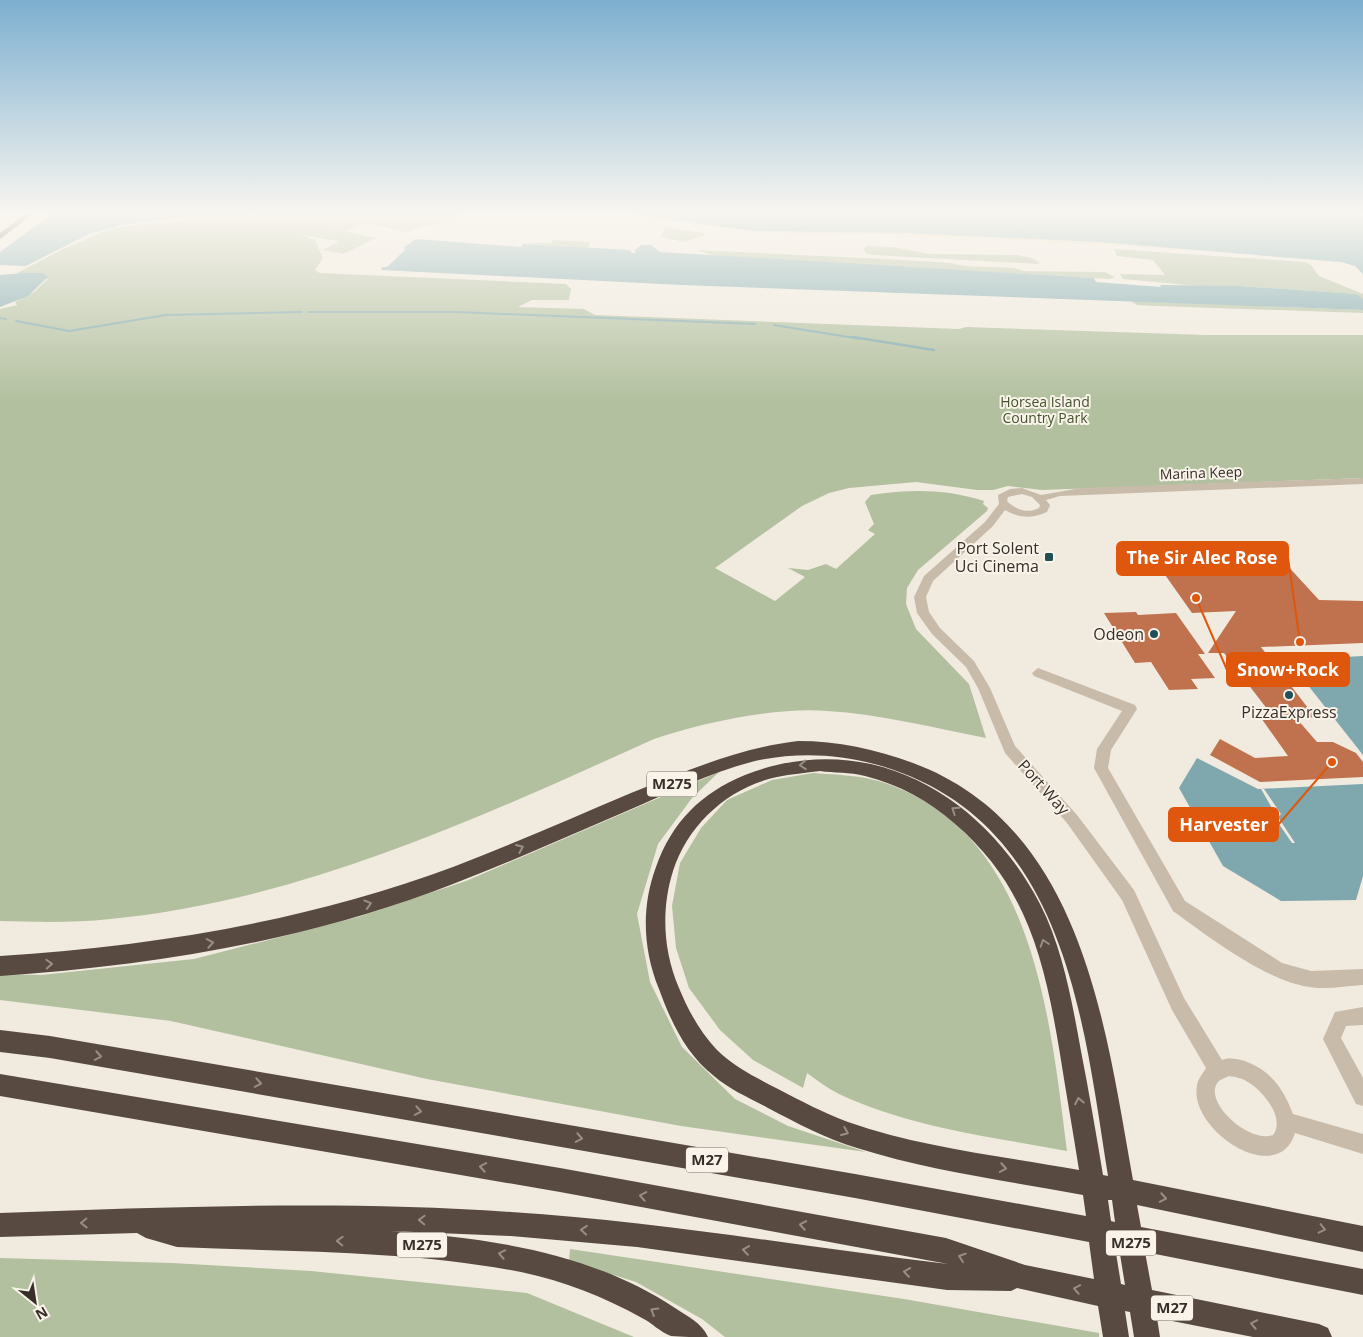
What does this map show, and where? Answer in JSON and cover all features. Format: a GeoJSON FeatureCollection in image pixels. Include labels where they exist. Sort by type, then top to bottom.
{"type":"FeatureCollection","features":[{"type":"Feature","properties":{"kind":"highway","name":"M275"},"geometry":{"type":"LineString","coordinates":[[0,966],[60,963],[138,955],[228,940],[331,915],[402,894],[473,868],[719,766],[774,752],[798,748],[835,749],[876,757],[910,767],[945,784],[998,825],[1020,852],[1050,898],[1078,966],[1095,1036],[1148,1337]]}},
{"type":"Feature","properties":{"kind":"highway"},"geometry":{"type":"LineString","coordinates":[[1116,1337],[1088,1149],[1056,976],[1035,913],[1016,877],[995,849],[963,815],[932,794],[894,777],[861,767],[830,763],[790,766],[754,776],[722,793],[698,812],[676,838],[662,873],[654,916],[659,963],[676,1009],[696,1042],[720,1067],[748,1086],[800,1113],[854,1136],[939,1157],[1278,1219],[1363,1239]]}},
{"type":"Feature","properties":{"kind":"highway"},"geometry":{"type":"LineString","coordinates":[[0,1033],[50,1047]]}},
{"type":"Feature","properties":{"kind":"highway","name":"M27"},"geometry":{"type":"LineString","coordinates":[[0,1041],[50,1047],[855,1186],[1313,1271],[1363,1282]]}},
{"type":"Feature","properties":{"kind":"highway","name":"M27"},"geometry":{"type":"LineString","coordinates":[[0,1085],[560,1180],[946,1251],[1025,1278],[1319,1337]]}},
{"type":"Feature","properties":{"kind":"highway"},"geometry":{"type":"LineString","coordinates":[[132,1222],[260,1217],[511,1224],[637,1235],[947,1277],[1025,1278]]}},
{"type":"Feature","properties":{"kind":"highway","name":"M275"},"geometry":{"type":"LineString","coordinates":[[0,1225],[132,1222],[177,1235],[463,1248],[538,1262],[613,1290],[648,1307],[695,1337]]}},
{"type":"Feature","properties":{"kind":"street","name":"Marina Keep"},"geometry":{"type":"LineString","coordinates":[[1040,498],[1060,493],[1081,491],[1363,481]]}},
{"type":"Feature","properties":{"kind":"street","name":"Port Way"},"geometry":{"type":"LineString","coordinates":[[989,524],[1020,513],[1038,513],[1043,510],[1045,505],[1040,498],[1022,491],[1010,492],[1001,499],[1004,504],[989,524],[928,579],[920,598],[923,613],[936,631],[970,664],[984,688],[1010,750],[1072,819],[1128,895],[1178,1004],[1217,1069]]}},
{"type":"Feature","properties":{"kind":"street"},"geometry":{"type":"LineString","coordinates":[[1004,504],[1020,513]]}},
{"type":"Feature","properties":{"kind":"street"},"geometry":{"type":"LineString","coordinates":[[1038,673],[1130,709],[1104,749],[1102,768],[1179,906],[1279,972],[1311,979],[1363,978]]}},
{"type":"Feature","properties":{"kind":"street"},"geometry":{"type":"LineString","coordinates":[[1363,1016],[1341,1018],[1332,1039],[1363,1097]]}},
{"type":"Feature","properties":{"kind":"street"},"geometry":{"type":"LineString","coordinates":[[1237,1068],[1250,1072],[1263,1081],[1274,1093],[1283,1107],[1286,1121],[1285,1133],[1281,1140],[1271,1146],[1259,1147],[1233,1135],[1220,1124],[1211,1110],[1206,1096],[1209,1076],[1217,1069],[1237,1068]]}},
{"type":"Feature","properties":{"kind":"street"},"geometry":{"type":"LineString","coordinates":[[1286,1121],[1363,1144]]}},
{"type":"Feature","properties":{"kind":"green space","name":"Horsea Island Country Park"},"geometry":{"type":"Polygon","coordinates":[[[40,277],[418,277],[566,284],[571,289],[569,300],[532,300],[518,307],[584,309],[595,315],[959,329],[966,327],[1206,335],[1363,335],[1363,478],[1042,490],[1008,486],[993,490],[977,490],[916,482],[849,488],[829,493],[802,506],[715,568],[775,601],[805,577],[788,568],[808,570],[826,564],[836,569],[875,534],[868,530],[874,524],[865,502],[871,495],[928,491],[956,494],[984,501],[983,504],[988,508],[987,511],[918,570],[907,588],[906,604],[916,629],[969,684],[986,738],[887,718],[827,711],[785,711],[740,717],[654,739],[523,798],[389,851],[320,875],[251,894],[181,909],[110,919],[69,922],[0,921],[0,309],[17,305],[15,302],[34,292],[48,279],[40,277]]]}},
{"type":"Feature","properties":{"kind":"green space"},"geometry":{"type":"Polygon","coordinates":[[[1082,277],[1114,277],[1110,279],[1082,277]]]}},
{"type":"Feature","properties":{"kind":"green space"},"geometry":{"type":"Polygon","coordinates":[[[1122,277],[1322,277],[1363,294],[1363,299],[1357,294],[1239,286],[1198,286],[1122,277]]]}},
{"type":"Feature","properties":{"kind":"green space"},"geometry":{"type":"Polygon","coordinates":[[[1131,301],[1363,310],[1363,313],[1137,305],[1131,301]]]}},
{"type":"Feature","properties":{"kind":"green space"},"geometry":{"type":"Polygon","coordinates":[[[719,772],[692,798],[658,844],[637,914],[650,982],[682,1047],[735,1099],[788,1126],[866,1152],[681,1126],[427,1079],[171,1021],[0,1000],[0,974],[41,975],[194,959],[358,917],[466,881],[719,772]]]}},
{"type":"Feature","properties":{"kind":"green space"},"geometry":{"type":"Polygon","coordinates":[[[813,773],[860,777],[879,781],[937,809],[976,845],[1005,888],[1026,938],[1042,991],[1053,1046],[1067,1151],[951,1130],[893,1115],[839,1094],[807,1073],[803,1088],[753,1060],[720,1030],[689,988],[676,948],[672,906],[680,863],[701,828],[727,800],[772,780],[813,773]]]}},
{"type":"Feature","properties":{"kind":"green space"},"geometry":{"type":"Polygon","coordinates":[[[570,1249],[904,1299],[1099,1333],[1099,1337],[725,1337],[702,1319],[636,1282],[569,1261],[570,1249]]]}},
{"type":"Feature","properties":{"kind":"green space"},"geometry":{"type":"Polygon","coordinates":[[[0,1258],[172,1263],[311,1271],[527,1293],[634,1337],[0,1337],[0,1258]]]}},
{"type":"Feature","properties":{"kind":"water"},"geometry":{"type":"Polygon","coordinates":[[[0,277],[48,277],[28,296],[0,307],[0,277]]]}},
{"type":"Feature","properties":{"kind":"water"},"geometry":{"type":"Polygon","coordinates":[[[529,277],[1084,277],[1094,278],[1096,282],[1161,287],[1160,285],[1239,286],[1357,294],[1363,299],[1363,310],[682,285],[529,277]]]}},
{"type":"Feature","properties":{"kind":"water"},"geometry":{"type":"Polygon","coordinates":[[[1363,656],[1363,755],[1288,660],[1363,656]]]}},
{"type":"Feature","properties":{"kind":"water"},"geometry":{"type":"Polygon","coordinates":[[[1197,758],[1258,789],[1363,784],[1363,876],[1356,900],[1281,901],[1223,866],[1179,788],[1197,758]]]}},
{"type":"Feature","properties":{"kind":"pier"},"geometry":{"type":"Polygon","coordinates":[[[1261,789],[1264,789],[1281,814],[1278,817],[1295,843],[1292,843],[1270,811],[1272,808],[1261,789]]]}},
{"type":"Feature","properties":{"kind":"building"},"geometry":{"type":"Polygon","coordinates":[[[1285,563],[1319,600],[1363,601],[1363,643],[1261,647],[1315,717],[1297,719],[1317,742],[1333,742],[1356,753],[1363,762],[1363,777],[1260,782],[1210,755],[1220,739],[1255,758],[1288,756],[1259,715],[1271,714],[1224,653],[1208,653],[1236,611],[1192,613],[1163,572],[1195,571],[1192,567],[1285,563]]]}},
{"type":"Feature","properties":{"kind":"building","name":"Odeon"},"geometry":{"type":"Polygon","coordinates":[[[1136,612],[1138,615],[1176,613],[1205,654],[1198,654],[1215,678],[1191,679],[1198,689],[1169,690],[1151,662],[1135,663],[1104,613],[1136,612]]]}},
{"type":"Feature","properties":{"kind":"waterway"},"geometry":{"type":"LineString","coordinates":[[16,321],[69,331],[166,315],[302,312]]}},
{"type":"Feature","properties":{"kind":"waterway"},"geometry":{"type":"LineString","coordinates":[[308,312],[457,312],[755,324]]}},
{"type":"Feature","properties":{"kind":"waterway"},"geometry":{"type":"LineString","coordinates":[[0,318],[6,319]]}},
{"type":"Feature","properties":{"kind":"waterway"},"geometry":{"type":"LineString","coordinates":[[774,325],[861,339]]}},
{"type":"Feature","properties":{"kind":"waterway"},"geometry":{"type":"LineString","coordinates":[[853,337],[934,350]]}},
{"type":"Feature","properties":{"kind":"place","name":"Port Solent Uci Cinema"},"geometry":{"type":"Point","coordinates":[1049,557]}},
{"type":"Feature","properties":{"kind":"place","name":"Snow+Rock"},"geometry":{"type":"Point","coordinates":[1196,598]}},
{"type":"Feature","properties":{"kind":"place","name":"Odeon"},"geometry":{"type":"Point","coordinates":[1154,634]}},
{"type":"Feature","properties":{"kind":"place","name":"The Sir Alec Rose"},"geometry":{"type":"Point","coordinates":[1300,642]}},
{"type":"Feature","properties":{"kind":"place","name":"PizzaExpress"},"geometry":{"type":"Point","coordinates":[1289,695]}},
{"type":"Feature","properties":{"kind":"place","name":"Harvester"},"geometry":{"type":"Point","coordinates":[1332,762]}}]}
